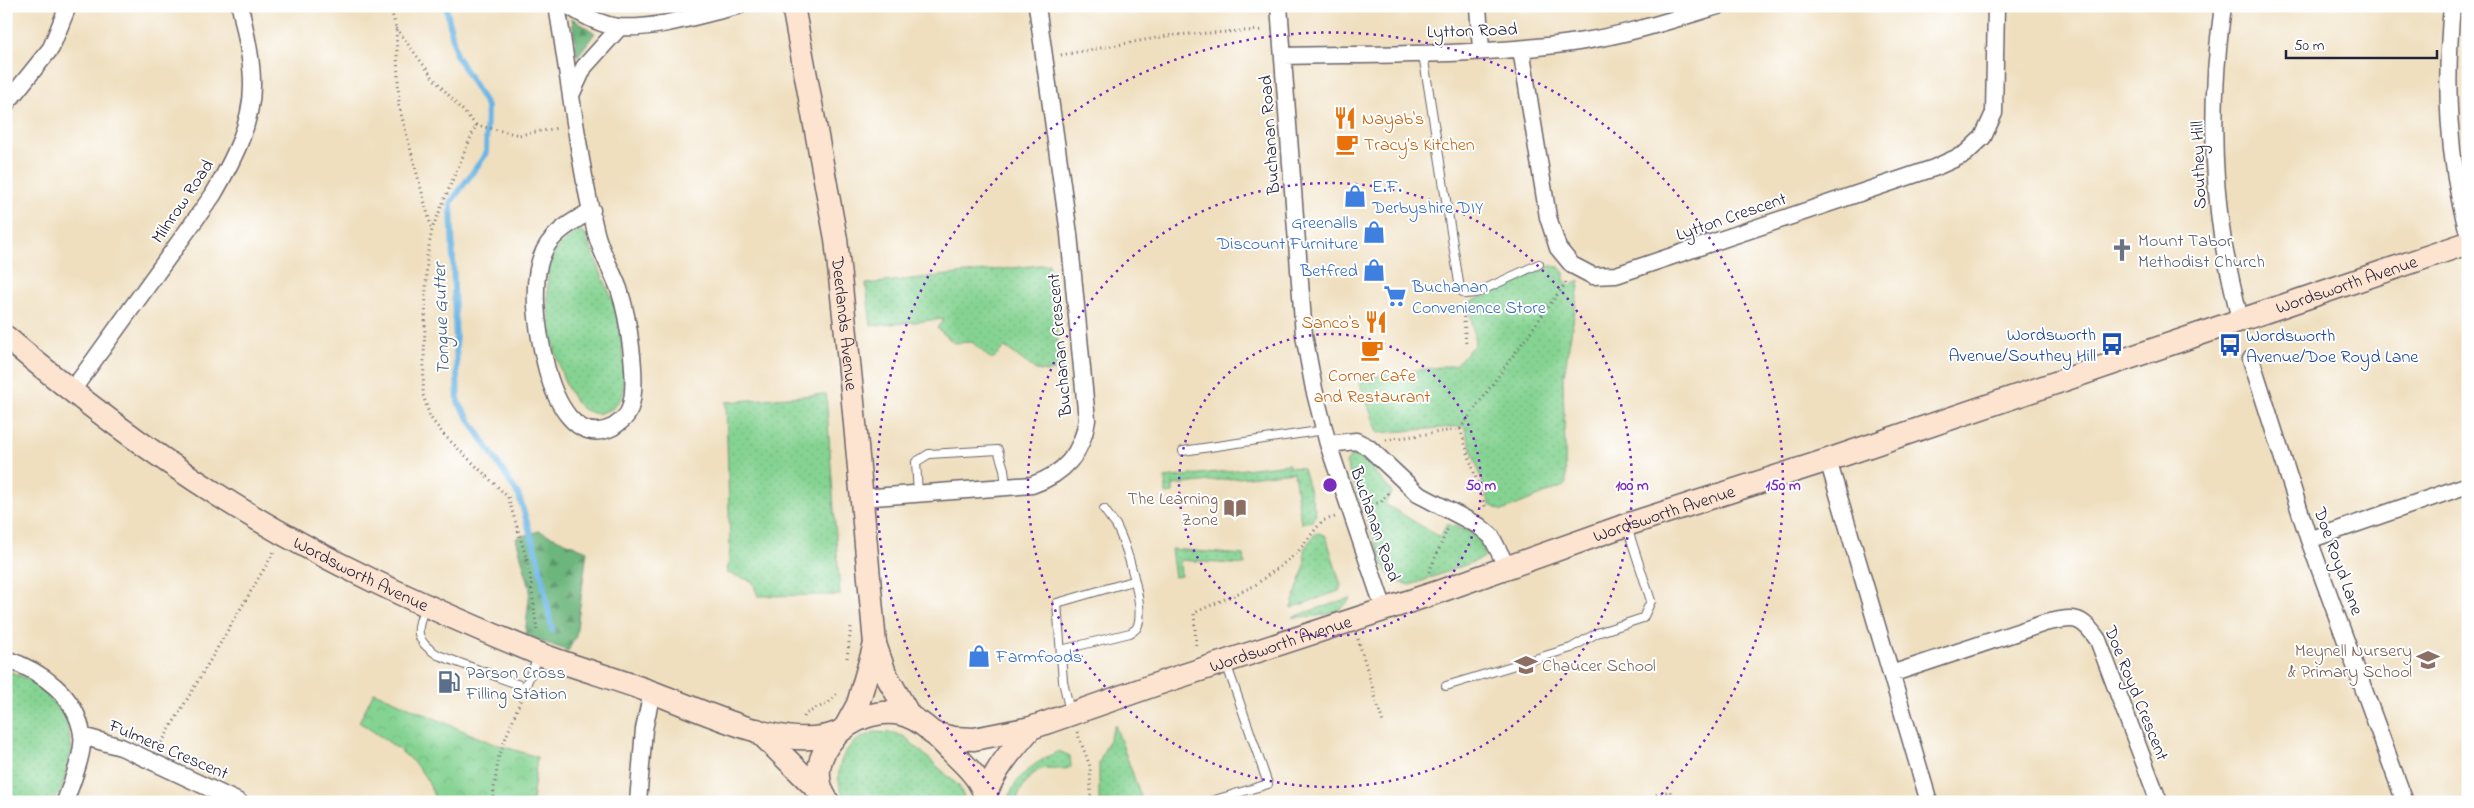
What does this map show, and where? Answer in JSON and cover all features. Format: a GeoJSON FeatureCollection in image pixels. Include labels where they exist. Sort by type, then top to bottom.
{"type":"FeatureCollection","features":[{"type":"Feature","properties":{"kind":"street"},"geometry":{"type":"LineString","coordinates":[[6,104],[51,48],[68,6]]}},
{"type":"Feature","properties":{"kind":"street","name":"Milnrow Road"},"geometry":{"type":"LineString","coordinates":[[71,392],[213,195],[232,163],[246,122],[252,84],[248,43],[240,6]]}},
{"type":"Feature","properties":{"kind":"street"},"geometry":{"type":"LineString","coordinates":[[557,6],[576,125],[592,210],[596,235],[619,290],[629,332],[634,387],[630,410],[622,422],[605,431],[590,432],[574,423],[560,405],[548,371],[538,330],[536,288],[541,258],[551,240],[566,226],[592,210]]}},
{"type":"Feature","properties":{"kind":"street"},"geometry":{"type":"LineString","coordinates":[[569,6],[583,15],[620,27],[656,24],[738,6]]}},
{"type":"Feature","properties":{"kind":"street","name":"Deerlands Avenue"},"geometry":{"type":"LineString","coordinates":[[793,6],[836,239],[875,644],[885,673],[910,717]]}},
{"type":"Feature","properties":{"kind":"street","name":"Buchanan Crescent"},"geometry":{"type":"LineString","coordinates":[[861,498],[1032,485],[1048,480],[1063,469],[1076,456],[1084,437],[1087,420],[1069,234],[1037,6]]}},
{"type":"Feature","properties":{"kind":"street","name":"Buchanan Road"},"geometry":{"type":"LineString","coordinates":[[1279,6],[1304,335],[1314,389],[1326,437],[1384,609]]}},
{"type":"Feature","properties":{"kind":"street"},"geometry":{"type":"LineString","coordinates":[[1478,6],[1482,50]]}},
{"type":"Feature","properties":{"kind":"street","name":"Lytton Road"},"geometry":{"type":"LineString","coordinates":[[1283,56],[1521,49],[1580,42],[1643,28],[1718,6]]}},
{"type":"Feature","properties":{"kind":"street","name":"Lytton Crescent"},"geometry":{"type":"LineString","coordinates":[[1521,49],[1548,216],[1558,248],[1576,268],[1593,276],[1616,275],[1934,168],[1965,154],[1983,137],[1994,113],[1996,6]]}},
{"type":"Feature","properties":{"kind":"street","name":"Southey Hill"},"geometry":{"type":"LineString","coordinates":[[2223,6],[2216,102],[2216,162],[2223,241],[2240,320]]}},
{"type":"Feature","properties":{"kind":"street"},"geometry":{"type":"LineString","coordinates":[[2452,6],[2447,106],[2455,177],[2468,233]]}},
{"type":"Feature","properties":{"kind":"street"},"geometry":{"type":"LineString","coordinates":[[572,94],[584,68],[620,27]]}},
{"type":"Feature","properties":{"kind":"street","name":"Wordsworth Avenue"},"geometry":{"type":"LineString","coordinates":[[932,733],[954,738],[974,739],[1031,728],[1435,593],[1626,525],[1828,460],[2468,243]]}},
{"type":"Feature","properties":{"kind":"street","name":"Wordsworth Avenue"},"geometry":{"type":"LineString","coordinates":[[6,337],[71,392],[163,459],[221,498],[284,535],[426,604],[539,654],[757,730],[818,739],[841,730]]}},
{"type":"Feature","properties":{"kind":"street","name":"Doe Royd Lane"},"geometry":{"type":"LineString","coordinates":[[2251,359],[2310,540],[2405,802]]}},
{"type":"Feature","properties":{"kind":"street"},"geometry":{"type":"LineString","coordinates":[[1326,437],[1356,441],[1368,448],[1418,494],[1479,526],[1492,536],[1507,568]]}},
{"type":"Feature","properties":{"kind":"street"},"geometry":{"type":"LineString","coordinates":[[1828,460],[1929,802]]}},
{"type":"Feature","properties":{"kind":"street"},"geometry":{"type":"LineString","coordinates":[[2310,540],[2468,485]]}},
{"type":"Feature","properties":{"kind":"street","name":"Doe Royd Crescent"},"geometry":{"type":"LineString","coordinates":[[1891,674],[2044,624],[2070,618],[2088,624],[2098,640],[2159,802]]}},
{"type":"Feature","properties":{"kind":"street","name":"Deerlands Avenue"},"geometry":{"type":"LineString","coordinates":[[827,800],[820,783],[821,764],[826,747],[841,730],[858,704],[875,644]]}},
{"type":"Feature","properties":{"kind":"street","name":"Fulmere Crescent"},"geometry":{"type":"LineString","coordinates":[[6,659],[24,665],[49,679],[67,699],[82,736],[78,761],[65,802]]}},
{"type":"Feature","properties":{"kind":"street"},"geometry":{"type":"LineString","coordinates":[[638,802],[644,729],[652,692]]}},
{"type":"Feature","properties":{"kind":"street"},"geometry":{"type":"LineString","coordinates":[[841,730],[864,715],[880,712],[910,717],[932,733],[970,769],[980,782],[985,799]]}},
{"type":"Feature","properties":{"kind":"street","name":"Wordsworth Avenue"},"geometry":{"type":"LineString","coordinates":[[985,799],[990,782],[1003,760],[1031,728]]}},
{"type":"Feature","properties":{"kind":"street","name":"Wordsworth Avenue"},"geometry":{"type":"LineString","coordinates":[[757,730],[827,800]]}},
{"type":"Feature","properties":{"kind":"street","name":"Fulmere Crescent"},"geometry":{"type":"LineString","coordinates":[[82,736],[121,747],[239,802]]}},
{"type":"Feature","properties":{"kind":"lane"},"geometry":{"type":"LineString","coordinates":[[1423,52],[1460,288],[1464,294],[1476,293],[1539,264]]}},
{"type":"Feature","properties":{"kind":"lane"},"geometry":{"type":"LineString","coordinates":[[1184,451],[1326,437]]}},
{"type":"Feature","properties":{"kind":"lane"},"geometry":{"type":"LineString","coordinates":[[918,494],[916,462],[929,454],[998,450],[1004,469],[1006,488]]}},
{"type":"Feature","properties":{"kind":"lane"},"geometry":{"type":"LineString","coordinates":[[1061,650],[1136,630],[1138,624],[1139,610],[1124,543],[1116,526],[1104,509]]}},
{"type":"Feature","properties":{"kind":"lane"},"geometry":{"type":"LineString","coordinates":[[1446,686],[1571,648],[1597,633],[1643,618],[1651,601],[1626,525]]}},
{"type":"Feature","properties":{"kind":"lane"},"geometry":{"type":"LineString","coordinates":[[1071,714],[1063,681],[1058,602],[1133,581]]}},
{"type":"Feature","properties":{"kind":"lane"},"geometry":{"type":"LineString","coordinates":[[426,604],[419,621],[418,638],[426,648],[438,655],[525,687],[539,654]]}},
{"type":"Feature","properties":{"kind":"lane"},"geometry":{"type":"LineString","coordinates":[[1208,802],[1268,784],[1226,662]]}},
{"type":"Feature","properties":{"kind":"path"},"geometry":{"type":"LineString","coordinates":[[390,6],[396,28],[399,106],[432,230]]}},
{"type":"Feature","properties":{"kind":"path"},"geometry":{"type":"LineString","coordinates":[[396,28],[434,79],[476,125],[518,135],[576,125]]}},
{"type":"Feature","properties":{"kind":"path"},"geometry":{"type":"LineString","coordinates":[[1044,58],[1173,35],[1281,28]]}},
{"type":"Feature","properties":{"kind":"path"},"geometry":{"type":"LineString","coordinates":[[476,125],[432,230],[427,256],[423,395],[430,417],[444,435],[508,496],[529,567],[539,654]]}},
{"type":"Feature","properties":{"kind":"path"},"geometry":{"type":"LineString","coordinates":[[1368,448],[1383,441],[1460,429],[1576,268]]}},
{"type":"Feature","properties":{"kind":"path"},"geometry":{"type":"LineString","coordinates":[[1464,294],[1463,308],[1466,344]]}},
{"type":"Feature","properties":{"kind":"path"},"geometry":{"type":"LineString","coordinates":[[1460,429],[1486,508],[1492,536]]}},
{"type":"Feature","properties":{"kind":"path"},"geometry":{"type":"LineString","coordinates":[[1196,645],[1194,613],[1254,586],[1296,554],[1322,522],[1381,502],[1400,479]]}},
{"type":"Feature","properties":{"kind":"path"},"geometry":{"type":"LineString","coordinates":[[1435,593],[1428,574],[1455,513]]}},
{"type":"Feature","properties":{"kind":"path"},"geometry":{"type":"LineString","coordinates":[[151,760],[284,535]]}},
{"type":"Feature","properties":{"kind":"path"},"geometry":{"type":"LineString","coordinates":[[846,667],[851,622],[871,598]]}},
{"type":"Feature","properties":{"kind":"path"},"geometry":{"type":"LineString","coordinates":[[1367,636],[1358,639],[1382,723]]}},
{"type":"Feature","properties":{"kind":"path"},"geometry":{"type":"LineString","coordinates":[[492,802],[499,755],[525,687]]}},
{"type":"Feature","properties":{"kind":"path"},"geometry":{"type":"LineString","coordinates":[[804,738],[805,714],[828,703],[839,691]]}},
{"type":"Feature","properties":{"kind":"path"},"geometry":{"type":"LineString","coordinates":[[1071,714],[1090,766],[1091,802]]}},
{"type":"Feature","properties":{"kind":"path"},"geometry":{"type":"LineString","coordinates":[[1656,794],[1670,791],[1672,802]]}},
{"type":"Feature","properties":{"kind":"green space"},"geometry":{"type":"Polygon","coordinates":[[[572,18],[595,33],[577,57],[572,18]]]}},
{"type":"Feature","properties":{"kind":"green space"},"geometry":{"type":"Polygon","coordinates":[[[579,230],[584,233],[618,313],[624,365],[623,396],[612,409],[597,414],[583,409],[573,398],[565,382],[553,341],[550,318],[548,279],[550,264],[554,253],[561,244],[579,230]]]}},
{"type":"Feature","properties":{"kind":"green space"},"geometry":{"type":"Polygon","coordinates":[[[1049,264],[1061,370],[1047,372],[1036,370],[1005,347],[992,360],[972,342],[954,343],[937,328],[944,319],[871,326],[866,284],[1049,264]]]}},
{"type":"Feature","properties":{"kind":"green space"},"geometry":{"type":"Polygon","coordinates":[[[1550,266],[1559,267],[1564,273],[1564,280],[1570,285],[1580,280],[1563,381],[1566,485],[1502,511],[1490,505],[1464,426],[1378,433],[1358,378],[1455,365],[1475,344],[1469,303],[1550,266]]]}},
{"type":"Feature","properties":{"kind":"green space"},"geometry":{"type":"Polygon","coordinates":[[[826,394],[840,595],[758,596],[752,581],[727,573],[730,549],[726,402],[826,394]]]}},
{"type":"Feature","properties":{"kind":"green space"},"geometry":{"type":"Polygon","coordinates":[[[1351,456],[1361,456],[1392,492],[1385,504],[1440,537],[1447,524],[1471,532],[1484,546],[1484,558],[1411,585],[1397,582],[1386,572],[1346,463],[1351,456]]]}},
{"type":"Feature","properties":{"kind":"green space"},"geometry":{"type":"Polygon","coordinates":[[[1289,464],[1289,467],[1303,468],[1316,513],[1312,521],[1301,523],[1294,472],[1173,485],[1173,493],[1166,494],[1165,478],[1289,464]]]}},
{"type":"Feature","properties":{"kind":"green space"},"geometry":{"type":"Polygon","coordinates":[[[539,531],[587,551],[576,636],[568,651],[525,635],[530,589],[516,538],[539,531]]]}},
{"type":"Feature","properties":{"kind":"green space"},"geometry":{"type":"Polygon","coordinates":[[[1319,533],[1326,536],[1341,586],[1339,591],[1291,608],[1305,565],[1304,549],[1315,534],[1319,533]]]}},
{"type":"Feature","properties":{"kind":"green space"},"geometry":{"type":"Polygon","coordinates":[[[1171,549],[1244,555],[1245,565],[1180,560],[1181,576],[1175,577],[1171,549]]]}},
{"type":"Feature","properties":{"kind":"green space"},"geometry":{"type":"Polygon","coordinates":[[[1350,598],[1340,609],[1324,615],[1292,617],[1350,598]]]}},
{"type":"Feature","properties":{"kind":"green space"},"geometry":{"type":"Polygon","coordinates":[[[6,670],[38,683],[66,719],[72,750],[61,792],[53,802],[6,802],[6,670]]]}},
{"type":"Feature","properties":{"kind":"green space"},"geometry":{"type":"Polygon","coordinates":[[[374,692],[489,742],[537,757],[532,802],[435,802],[425,776],[416,765],[406,755],[359,722],[374,692]]]}},
{"type":"Feature","properties":{"kind":"green space"},"geometry":{"type":"Polygon","coordinates":[[[1115,725],[1143,802],[1099,802],[1099,763],[1115,725]]]}},
{"type":"Feature","properties":{"kind":"green space"},"geometry":{"type":"Polygon","coordinates":[[[874,732],[894,733],[905,737],[959,786],[966,802],[847,802],[840,786],[839,770],[841,761],[856,741],[874,732]]]}},
{"type":"Feature","properties":{"kind":"green space"},"geometry":{"type":"Polygon","coordinates":[[[1059,751],[1070,756],[1071,767],[1062,769],[1048,768],[1037,771],[1020,791],[1016,802],[1007,802],[1015,785],[1027,771],[1059,751]]]}},
{"type":"Feature","properties":{"kind":"waterway","name":"Tongue Gutter"},"geometry":{"type":"LineString","coordinates":[[446,6],[456,55],[487,106],[486,154],[451,202],[458,402],[519,496],[539,562],[552,630]]}},
{"type":"Feature","properties":{"kind":"place","name":"Nayab's"},"geometry":{"type":"Point","coordinates":[1345,118]}},
{"type":"Feature","properties":{"kind":"place","name":"Tracy’s Kitchen"},"geometry":{"type":"Point","coordinates":[1347,144]}},
{"type":"Feature","properties":{"kind":"place","name":"E.F. Derbyshire DIY"},"geometry":{"type":"Point","coordinates":[1355,196]}},
{"type":"Feature","properties":{"kind":"place","name":"Greenalls Discount Furniture"},"geometry":{"type":"Point","coordinates":[1374,232]}},
{"type":"Feature","properties":{"kind":"place","name":"Mount Tabor Methodist Church"},"geometry":{"type":"Point","coordinates":[2122,250]}},
{"type":"Feature","properties":{"kind":"place","name":"Betfred"},"geometry":{"type":"Point","coordinates":[1374,270]}},
{"type":"Feature","properties":{"kind":"place","name":"Buchanan Convenience Store"},"geometry":{"type":"Point","coordinates":[1395,296]}},
{"type":"Feature","properties":{"kind":"place","name":"Sanco's"},"geometry":{"type":"Point","coordinates":[1376,322]}},
{"type":"Feature","properties":{"kind":"place","name":"Wordsworth Avenue/Southey Hill"},"geometry":{"type":"Point","coordinates":[2112,344]}},
{"type":"Feature","properties":{"kind":"place","name":"Wordsworth Avenue/Doe Royd Lane"},"geometry":{"type":"Point","coordinates":[2230,345]}},
{"type":"Feature","properties":{"kind":"place","name":"Corner Cafe and Restaurant"},"geometry":{"type":"Point","coordinates":[1372,350]}},
{"type":"Feature","properties":{"kind":"place","name":"The Learning Zone"},"geometry":{"type":"Point","coordinates":[1235,508]}},
{"type":"Feature","properties":{"kind":"place","name":"Farmfoods"},"geometry":{"type":"Point","coordinates":[979,656]}},
{"type":"Feature","properties":{"kind":"place","name":"Meynell Nursery & Primary School"},"geometry":{"type":"Point","coordinates":[2428,660]}},
{"type":"Feature","properties":{"kind":"place","name":"Chaucer School"},"geometry":{"type":"Point","coordinates":[1526,665]}},
{"type":"Feature","properties":{"kind":"place","name":"Parson Cross Filling Station"},"geometry":{"type":"Point","coordinates":[449,682]}}]}
